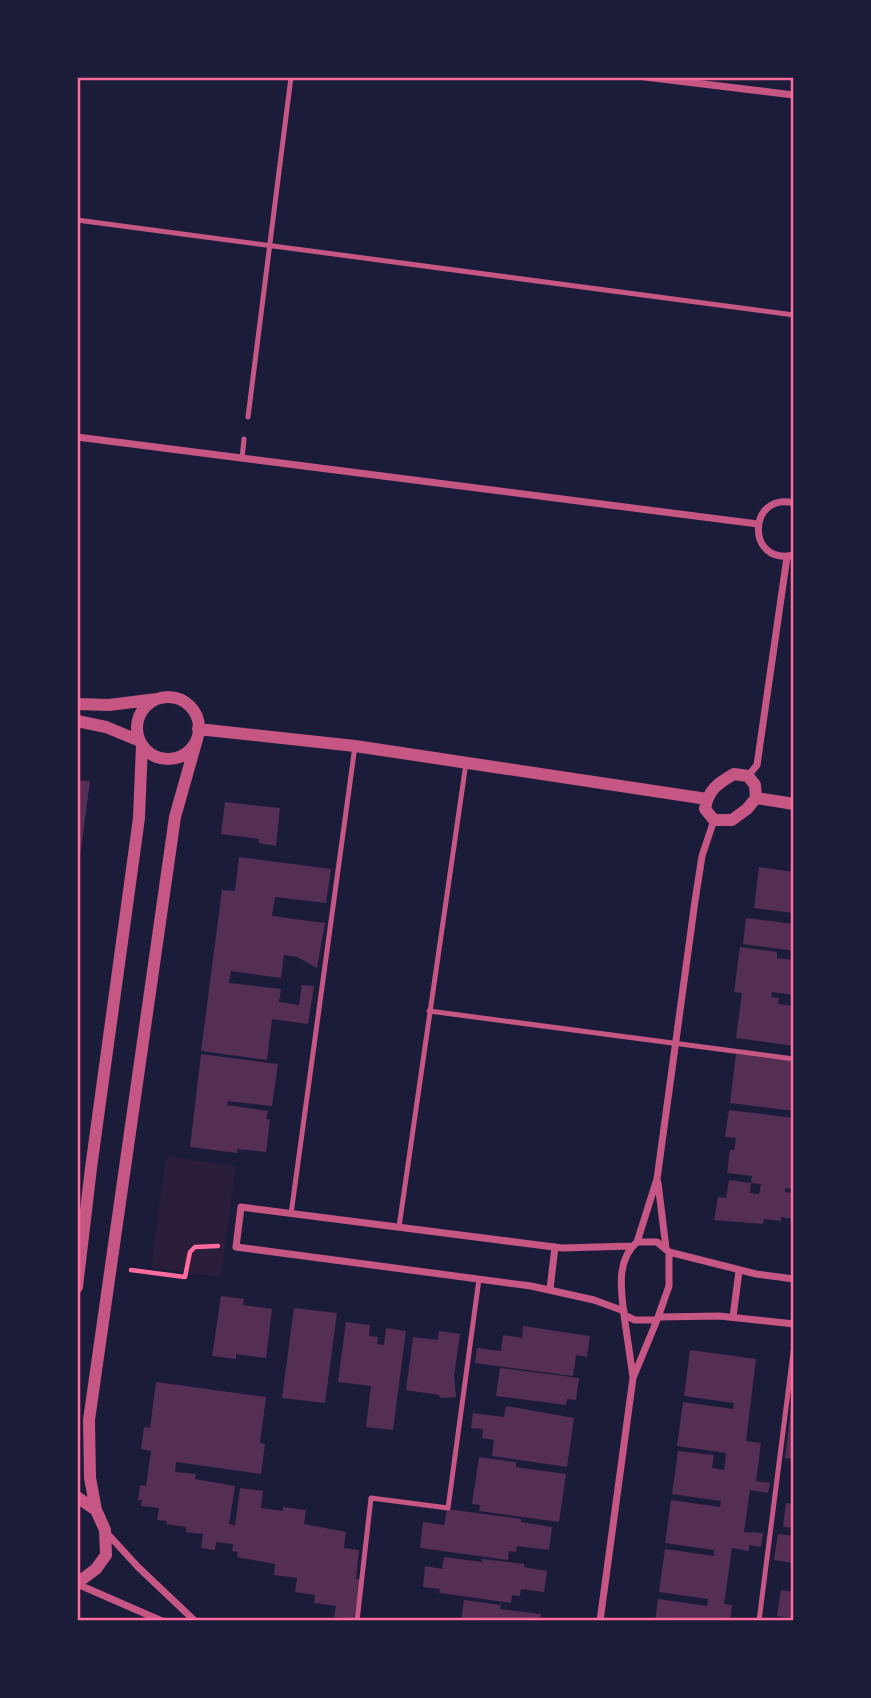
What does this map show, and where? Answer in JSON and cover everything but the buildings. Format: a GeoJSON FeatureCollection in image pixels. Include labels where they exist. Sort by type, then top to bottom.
{"type":"FeatureCollection","features":[{"type":"Feature","properties":{"kind":"street"},"geometry":{"type":"LineString","coordinates":[[645,77],[794,95]]}},
{"type":"Feature","properties":{"kind":"street"},"geometry":{"type":"LineString","coordinates":[[77,437],[758,524]]}},
{"type":"Feature","properties":{"kind":"street"},"geometry":{"type":"LineString","coordinates":[[748,776],[757,765],[791,556],[779,556],[765,548],[758,533],[758,524],[772,505],[780,502],[794,503]]}},
{"type":"Feature","properties":{"kind":"street"},"geometry":{"type":"LineString","coordinates":[[77,1287],[94,1141],[139,818],[141,743],[137,728],[140,714],[149,704],[162,699]]}},
{"type":"Feature","properties":{"kind":"street"},"geometry":{"type":"LineString","coordinates":[[77,704],[109,705],[175,699],[187,705],[196,716],[197,734],[175,817],[113,1267],[89,1420],[89,1468],[96,1510],[104,1530],[106,1555],[96,1569],[77,1583],[162,1621]]}},
{"type":"Feature","properties":{"kind":"street"},"geometry":{"type":"LineString","coordinates":[[77,721],[106,727],[141,743],[158,757],[171,758],[189,750],[197,734]]}},
{"type":"Feature","properties":{"kind":"street"},"geometry":{"type":"LineString","coordinates":[[197,734],[355,746],[707,799]]}},
{"type":"Feature","properties":{"kind":"street"},"geometry":{"type":"LineString","coordinates":[[734,774],[748,776],[755,785],[756,798],[732,820],[714,820],[705,809],[716,783],[734,774]]}},
{"type":"Feature","properties":{"kind":"street"},"geometry":{"type":"LineString","coordinates":[[756,798],[794,804]]}},
{"type":"Feature","properties":{"kind":"street"},"geometry":{"type":"LineString","coordinates":[[633,1378],[621,1279],[623,1264],[634,1244],[657,1179],[702,856],[714,820]]}},
{"type":"Feature","properties":{"kind":"street"},"geometry":{"type":"LineString","coordinates":[[600,1621],[633,1378],[669,1286],[668,1250],[657,1179]]}},
{"type":"Feature","properties":{"kind":"street"},"geometry":{"type":"LineString","coordinates":[[794,1279],[738,1270],[668,1250],[657,1242],[583,1249],[555,1247],[241,1207],[236,1247],[550,1289],[594,1300],[635,1320],[733,1317],[794,1324]]}},
{"type":"Feature","properties":{"kind":"street"},"geometry":{"type":"LineString","coordinates":[[550,1289],[555,1247]]}},
{"type":"Feature","properties":{"kind":"street"},"geometry":{"type":"LineString","coordinates":[[733,1317],[738,1270]]}},
{"type":"Feature","properties":{"kind":"street"},"geometry":{"type":"LineString","coordinates":[[77,1497],[96,1510]]}},
{"type":"Feature","properties":{"kind":"street"},"geometry":{"type":"LineString","coordinates":[[104,1530],[138,1567],[195,1621]]}},
{"type":"Feature","properties":{"kind":"lane"},"geometry":{"type":"LineString","coordinates":[[248,417],[291,77]]}},
{"type":"Feature","properties":{"kind":"lane"},"geometry":{"type":"LineString","coordinates":[[77,220],[794,315]]}},
{"type":"Feature","properties":{"kind":"lane"},"geometry":{"type":"LineString","coordinates":[[242,459],[244,439]]}},
{"type":"Feature","properties":{"kind":"lane"},"geometry":{"type":"LineString","coordinates":[[290,1214],[355,746]]}},
{"type":"Feature","properties":{"kind":"lane"},"geometry":{"type":"LineString","coordinates":[[399,1227],[466,761]]}},
{"type":"Feature","properties":{"kind":"lane"},"geometry":{"type":"LineString","coordinates":[[429,1010],[794,1059]]}},
{"type":"Feature","properties":{"kind":"lane"},"geometry":{"type":"LineString","coordinates":[[357,1621],[371,1498],[448,1508],[479,1279]]}},
{"type":"Feature","properties":{"kind":"lane"},"geometry":{"type":"LineString","coordinates":[[759,1621],[794,1345]]}},
{"type":"Feature","properties":{"kind":"path"},"geometry":{"type":"LineString","coordinates":[[113,1267],[186,1277],[190,1252],[195,1247],[236,1247]]}},
{"type":"Feature","properties":{"kind":"shaded area"},"geometry":{"type":"Polygon","coordinates":[[[166,1156],[236,1166],[221,1277],[151,1268],[166,1156]]]}}]}
